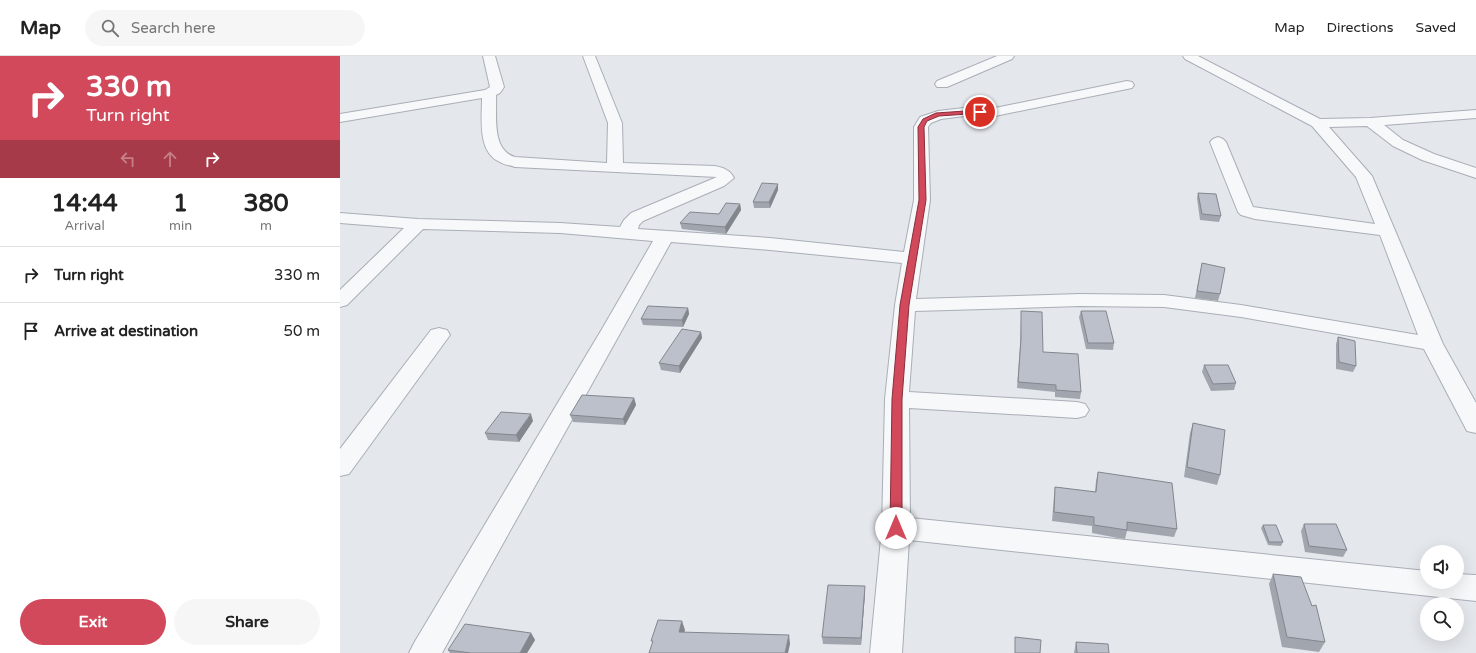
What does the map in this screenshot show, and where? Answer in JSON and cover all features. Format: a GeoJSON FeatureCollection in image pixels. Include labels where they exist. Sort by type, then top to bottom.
{"type":"FeatureCollection","features":[{"type":"Feature","properties":{"kind":"street"},"geometry":{"type":"LineString","coordinates":[[340,118],[489,93],[497,87],[490,56]]}},
{"type":"Feature","properties":{"kind":"street"},"geometry":{"type":"LineString","coordinates":[[589,56],[615,123],[615,168]]}},
{"type":"Feature","properties":{"kind":"street"},"geometry":{"type":"LineString","coordinates":[[942,84],[1008,56]]}},
{"type":"Feature","properties":{"kind":"street"},"geometry":{"type":"LineString","coordinates":[[1189,56],[1317,123],[1364,176],[1432,344],[1476,425]]}},
{"type":"Feature","properties":{"kind":"street"},"geometry":{"type":"LineString","coordinates":[[886,653],[896,528],[897,399],[905,305],[922,200],[921,127],[925,120],[938,114],[995,112],[1127,85]]}},
{"type":"Feature","properties":{"kind":"street"},"geometry":{"type":"LineString","coordinates":[[489,93],[490,139],[495,150],[502,158],[515,162],[615,168],[715,171],[724,174],[726,178],[718,183],[637,217],[630,224],[628,233]]}},
{"type":"Feature","properties":{"kind":"street"},"geometry":{"type":"LineString","coordinates":[[1317,123],[1370,122],[1476,114]]}},
{"type":"Feature","properties":{"kind":"street"},"geometry":{"type":"LineString","coordinates":[[1370,122],[1398,143],[1428,157],[1476,173]]}},
{"type":"Feature","properties":{"kind":"street"},"geometry":{"type":"LineString","coordinates":[[1218,142],[1244,208],[1247,211],[1255,214],[1387,231]]}},
{"type":"Feature","properties":{"kind":"street"},"geometry":{"type":"LineString","coordinates":[[340,218],[418,224],[560,228],[770,244],[912,258]]}},
{"type":"Feature","properties":{"kind":"street"},"geometry":{"type":"LineString","coordinates":[[340,301],[418,224]]}},
{"type":"Feature","properties":{"kind":"street"},"geometry":{"type":"LineString","coordinates":[[425,653],[613,329],[665,236]]}},
{"type":"Feature","properties":{"kind":"street"},"geometry":{"type":"LineString","coordinates":[[905,305],[1080,300],[1164,301],[1241,311],[1432,344]]}},
{"type":"Feature","properties":{"kind":"street"},"geometry":{"type":"LineString","coordinates":[[340,467],[439,335]]}},
{"type":"Feature","properties":{"kind":"street"},"geometry":{"type":"LineString","coordinates":[[897,399],[1078,410]]}},
{"type":"Feature","properties":{"kind":"street"},"geometry":{"type":"LineString","coordinates":[[896,528],[1476,588]]}},
{"type":"Feature","properties":{"kind":"building"},"geometry":{"type":"Polygon","coordinates":[[[762,183],[778,184],[769,202],[753,202],[762,183]]]}},
{"type":"Feature","properties":{"kind":"building"},"geometry":{"type":"Polygon","coordinates":[[[1198,193],[1216,194],[1221,216],[1202,214],[1198,193]]]}},
{"type":"Feature","properties":{"kind":"building"},"geometry":{"type":"Polygon","coordinates":[[[726,203],[740,204],[725,227],[680,223],[690,212],[719,214],[726,203]]]}},
{"type":"Feature","properties":{"kind":"building"},"geometry":{"type":"Polygon","coordinates":[[[1202,263],[1225,268],[1220,294],[1197,291],[1202,263]]]}},
{"type":"Feature","properties":{"kind":"building"},"geometry":{"type":"Polygon","coordinates":[[[648,306],[688,308],[682,320],[641,319],[648,306]]]}},
{"type":"Feature","properties":{"kind":"building"},"geometry":{"type":"Polygon","coordinates":[[[1021,311],[1042,312],[1043,352],[1078,354],[1081,392],[1056,390],[1056,385],[1018,382],[1021,311]]]}},
{"type":"Feature","properties":{"kind":"building"},"geometry":{"type":"Polygon","coordinates":[[[1081,311],[1106,311],[1114,343],[1088,343],[1081,311]]]}},
{"type":"Feature","properties":{"kind":"building"},"geometry":{"type":"Polygon","coordinates":[[[682,329],[701,332],[679,366],[659,363],[682,329]]]}},
{"type":"Feature","properties":{"kind":"building"},"geometry":{"type":"Polygon","coordinates":[[[1338,337],[1355,341],[1356,366],[1339,362],[1338,337]]]}},
{"type":"Feature","properties":{"kind":"building"},"geometry":{"type":"Polygon","coordinates":[[[1204,365],[1228,365],[1236,383],[1213,384],[1204,365]]]}},
{"type":"Feature","properties":{"kind":"building"},"geometry":{"type":"Polygon","coordinates":[[[582,395],[634,398],[623,419],[570,415],[582,395]]]}},
{"type":"Feature","properties":{"kind":"building"},"geometry":{"type":"Polygon","coordinates":[[[501,412],[531,414],[516,435],[485,433],[501,412]]]}},
{"type":"Feature","properties":{"kind":"building"},"geometry":{"type":"Polygon","coordinates":[[[1193,423],[1225,430],[1220,475],[1187,467],[1193,423]]]}},
{"type":"Feature","properties":{"kind":"building"},"geometry":{"type":"Polygon","coordinates":[[[1098,472],[1172,483],[1177,529],[1127,522],[1127,530],[1094,525],[1094,517],[1054,512],[1055,487],[1096,492],[1098,472]]]}},
{"type":"Feature","properties":{"kind":"building"},"geometry":{"type":"Polygon","coordinates":[[[1304,524],[1336,524],[1347,550],[1309,546],[1304,524]]]}},
{"type":"Feature","properties":{"kind":"building"},"geometry":{"type":"Polygon","coordinates":[[[1263,525],[1276,525],[1283,542],[1269,542],[1263,525]]]}},
{"type":"Feature","properties":{"kind":"building"},"geometry":{"type":"Polygon","coordinates":[[[1273,574],[1301,577],[1312,606],[1316,605],[1325,642],[1287,637],[1273,574]]]}},
{"type":"Feature","properties":{"kind":"building"},"geometry":{"type":"Polygon","coordinates":[[[828,585],[865,586],[861,638],[822,637],[828,585]]]}},
{"type":"Feature","properties":{"kind":"building"},"geometry":{"type":"Polygon","coordinates":[[[658,620],[682,621],[679,632],[789,635],[785,653],[649,653],[653,641],[651,641],[658,620]]]}},
{"type":"Feature","properties":{"kind":"building"},"geometry":{"type":"Polygon","coordinates":[[[465,624],[531,633],[520,653],[471,653],[448,650],[465,624]]]}},
{"type":"Feature","properties":{"kind":"building"},"geometry":{"type":"Polygon","coordinates":[[[1015,637],[1041,640],[1040,653],[1015,653],[1015,637]]]}},
{"type":"Feature","properties":{"kind":"building"},"geometry":{"type":"Polygon","coordinates":[[[1076,642],[1108,644],[1109,653],[1077,653],[1076,642]]]}},
{"type":"Feature","properties":{"kind":"route"},"geometry":{"type":"LineString","coordinates":[[896,528],[897,399],[905,305],[922,200],[921,127],[925,120],[938,114],[980,112]]}}]}
